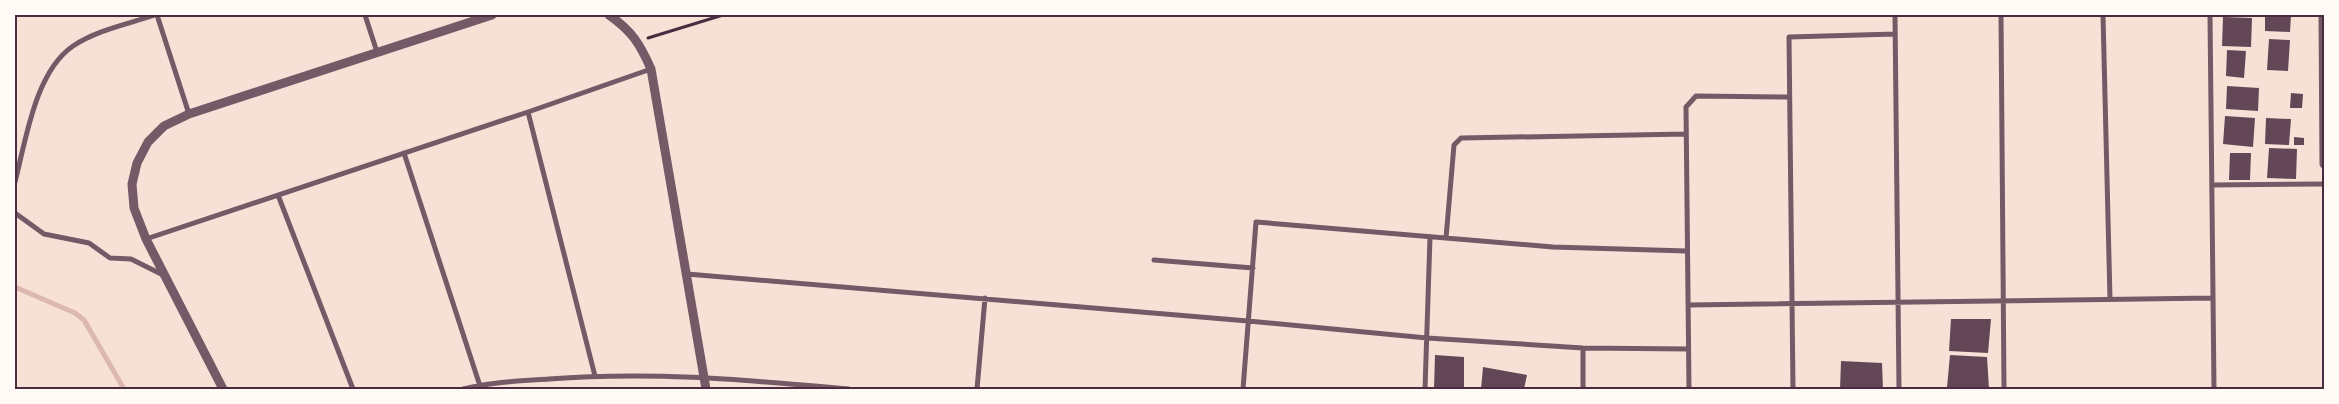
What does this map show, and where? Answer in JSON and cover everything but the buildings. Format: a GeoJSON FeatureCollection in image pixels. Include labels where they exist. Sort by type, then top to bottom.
{"type":"FeatureCollection","features":[{"type":"Feature","properties":{"kind":"street"},"geometry":{"type":"LineString","coordinates":[[15,182],[41,88],[53,66],[72,46],[99,32],[156,15],[189,114]]}},
{"type":"Feature","properties":{"kind":"street"},"geometry":{"type":"LineString","coordinates":[[365,15],[377,52]]}},
{"type":"Feature","properties":{"kind":"street"},"geometry":{"type":"LineString","coordinates":[[222,389],[146,239],[134,208],[132,184],[137,163],[148,142],[164,126],[189,114],[492,15]]}},
{"type":"Feature","properties":{"kind":"street"},"geometry":{"type":"LineString","coordinates":[[609,15],[622,24],[638,42],[651,69],[706,389]]}},
{"type":"Feature","properties":{"kind":"street"},"geometry":{"type":"LineString","coordinates":[[1895,15],[1899,389]]}},
{"type":"Feature","properties":{"kind":"street"},"geometry":{"type":"LineString","coordinates":[[2001,15],[2004,389]]}},
{"type":"Feature","properties":{"kind":"street"},"geometry":{"type":"LineString","coordinates":[[2103,15],[2110,299]]}},
{"type":"Feature","properties":{"kind":"street"},"geometry":{"type":"LineString","coordinates":[[2210,15],[2214,389]]}},
{"type":"Feature","properties":{"kind":"street"},"geometry":{"type":"LineString","coordinates":[[2322,15],[2324,164]]}},
{"type":"Feature","properties":{"kind":"street"},"geometry":{"type":"LineString","coordinates":[[1793,389],[1789,37],[1895,34]]}},
{"type":"Feature","properties":{"kind":"street"},"geometry":{"type":"LineString","coordinates":[[146,239],[528,112],[651,69]]}},
{"type":"Feature","properties":{"kind":"street"},"geometry":{"type":"LineString","coordinates":[[1689,389],[1686,107],[1696,96],[1790,97]]}},
{"type":"Feature","properties":{"kind":"street"},"geometry":{"type":"LineString","coordinates":[[528,112],[595,376]]}},
{"type":"Feature","properties":{"kind":"street"},"geometry":{"type":"LineString","coordinates":[[1446,238],[1454,145],[1461,138],[1686,134]]}},
{"type":"Feature","properties":{"kind":"street"},"geometry":{"type":"LineString","coordinates":[[404,153],[480,387]]}},
{"type":"Feature","properties":{"kind":"street"},"geometry":{"type":"LineString","coordinates":[[2212,186],[2324,184]]}},
{"type":"Feature","properties":{"kind":"street"},"geometry":{"type":"LineString","coordinates":[[278,195],[353,389]]}},
{"type":"Feature","properties":{"kind":"street"},"geometry":{"type":"LineString","coordinates":[[15,213],[44,234],[89,242],[110,258],[130,259],[165,276]]}},
{"type":"Feature","properties":{"kind":"street"},"geometry":{"type":"LineString","coordinates":[[1243,389],[1256,222],[1553,247],[1687,251]]}},
{"type":"Feature","properties":{"kind":"street"},"geometry":{"type":"LineString","coordinates":[[1425,389],[1430,237]]}},
{"type":"Feature","properties":{"kind":"street"},"geometry":{"type":"LineString","coordinates":[[1154,260],[1253,268]]}},
{"type":"Feature","properties":{"kind":"street"},"geometry":{"type":"LineString","coordinates":[[687,274],[985,298],[1427,338],[1583,348],[1688,349]]}},
{"type":"Feature","properties":{"kind":"street"},"geometry":{"type":"LineString","coordinates":[[977,389],[985,298]]}},
{"type":"Feature","properties":{"kind":"street"},"geometry":{"type":"LineString","coordinates":[[1688,305],[2213,298]]}},
{"type":"Feature","properties":{"kind":"street"},"geometry":{"type":"LineString","coordinates":[[1583,348],[1583,389]]}},
{"type":"Feature","properties":{"kind":"street"},"geometry":{"type":"LineString","coordinates":[[462,389],[595,376],[704,376],[849,389]]}},
{"type":"Feature","properties":{"kind":"path"},"geometry":{"type":"LineString","coordinates":[[638,42],[723,15]]}},
{"type":"Feature","properties":{"kind":"waterway"},"geometry":{"type":"LineString","coordinates":[[15,287],[75,313],[84,320],[124,389]]}}]}
